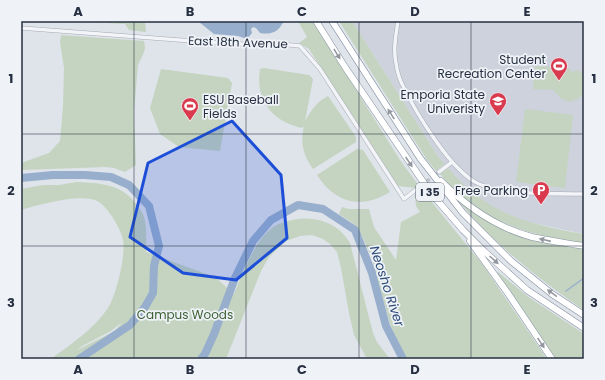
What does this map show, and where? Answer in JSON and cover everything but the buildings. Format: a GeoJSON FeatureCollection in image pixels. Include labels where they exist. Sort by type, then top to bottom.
{"type":"FeatureCollection","features":[{"type":"Feature","properties":{"kind":"highway","name":"I 35"},"geometry":{"type":"LineString","coordinates":[[316,21],[345,67],[430,192],[463,230],[527,290],[584,328]]}},
{"type":"Feature","properties":{"kind":"highway","name":"I 35"},"geometry":{"type":"LineString","coordinates":[[332,21],[425,165],[463,213],[512,261],[552,294],[584,314]]}},
{"type":"Feature","properties":{"kind":"highway"},"geometry":{"type":"LineString","coordinates":[[425,165],[457,197],[490,220],[531,236],[552,242],[584,246]]}},
{"type":"Feature","properties":{"kind":"highway"},"geometry":{"type":"LineString","coordinates":[[463,230],[552,359]]}},
{"type":"Feature","properties":{"kind":"street"},"geometry":{"type":"LineString","coordinates":[[398,21],[394,53],[401,82],[427,127],[452,162],[470,179],[502,190],[584,194]]}},
{"type":"Feature","properties":{"kind":"street","name":"East 18th Avenue"},"geometry":{"type":"LineString","coordinates":[[21,28],[232,44],[281,44],[300,46],[320,70],[404,199],[418,188]]}},
{"type":"Feature","properties":{"kind":"street"},"geometry":{"type":"LineString","coordinates":[[439,172],[452,162]]}},
{"type":"Feature","properties":{"kind":"highlighted area"},"geometry":{"type":"Polygon","coordinates":[[[232,121],[281,175],[287,238],[236,280],[183,273],[130,237],[148,163],[232,121]]]}},
{"type":"Feature","properties":{"kind":"shaded area","name":"Emporia State Univeristy"},"geometry":{"type":"Polygon","coordinates":[[[352,21],[584,21],[584,234],[524,221],[490,206],[461,183],[439,158],[352,21]]]}},
{"type":"Feature","properties":{"kind":"green space"},"geometry":{"type":"Polygon","coordinates":[[[66,21],[145,21],[146,32],[129,30],[125,24],[66,21]]]}},
{"type":"Feature","properties":{"kind":"green space"},"geometry":{"type":"Polygon","coordinates":[[[298,21],[313,21],[400,160],[419,186],[416,188],[398,186],[309,49],[299,43],[307,37],[298,21]]]}},
{"type":"Feature","properties":{"kind":"green space"},"geometry":{"type":"Polygon","coordinates":[[[339,21],[352,21],[439,158],[445,164],[436,171],[427,160],[339,21]]]}},
{"type":"Feature","properties":{"kind":"green space"},"geometry":{"type":"Polygon","coordinates":[[[61,35],[144,41],[144,52],[138,65],[134,112],[136,165],[125,172],[106,167],[21,170],[21,163],[49,153],[60,141],[64,68],[60,42],[61,35]]]}},
{"type":"Feature","properties":{"kind":"green space","name":"Student Recreation Center"},"geometry":{"type":"Polygon","coordinates":[[[535,66],[571,69],[571,72],[579,70],[580,73],[584,72],[584,96],[567,102],[567,100],[561,99],[557,93],[554,93],[554,90],[533,89],[535,66]]]}},
{"type":"Feature","properties":{"kind":"green space"},"geometry":{"type":"Polygon","coordinates":[[[264,68],[309,75],[313,79],[305,121],[317,104],[328,96],[356,137],[356,142],[313,169],[303,148],[302,138],[304,126],[302,128],[291,125],[282,120],[268,108],[263,99],[259,80],[260,69],[264,68]]]}},
{"type":"Feature","properties":{"kind":"green space","name":"ESU Baseball Fields"},"geometry":{"type":"Polygon","coordinates":[[[161,69],[228,78],[232,83],[220,151],[179,147],[160,134],[150,108],[161,69]]]}},
{"type":"Feature","properties":{"kind":"green space"},"geometry":{"type":"Polygon","coordinates":[[[525,109],[573,115],[565,188],[516,182],[525,109]]]}},
{"type":"Feature","properties":{"kind":"green space"},"geometry":{"type":"Polygon","coordinates":[[[357,149],[363,150],[390,192],[369,201],[349,201],[332,192],[324,185],[317,175],[357,149]]]}},
{"type":"Feature","properties":{"kind":"green space"},"geometry":{"type":"Polygon","coordinates":[[[448,168],[463,184],[493,206],[526,221],[584,234],[584,243],[523,230],[488,215],[472,204],[440,174],[448,168]]]}},
{"type":"Feature","properties":{"kind":"green space","name":"Campus Woods"},"geometry":{"type":"Polygon","coordinates":[[[77,182],[94,183],[110,186],[124,192],[136,204],[144,216],[146,229],[146,252],[215,277],[234,294],[255,249],[260,241],[274,226],[292,220],[306,218],[319,220],[333,226],[344,235],[350,243],[373,333],[377,342],[390,359],[367,359],[354,335],[337,252],[323,239],[312,235],[300,236],[286,241],[269,257],[261,271],[226,359],[51,359],[96,323],[108,308],[120,275],[124,247],[120,230],[110,214],[103,205],[92,199],[83,198],[61,200],[21,210],[21,189],[43,185],[59,185],[77,182]],[[122,322],[111,331],[77,350],[115,331],[122,322]]]}},
{"type":"Feature","properties":{"kind":"green space"},"geometry":{"type":"Polygon","coordinates":[[[422,190],[483,265],[547,359],[406,359],[390,324],[371,256],[362,236],[354,224],[339,214],[342,207],[349,209],[369,209],[374,227],[396,260],[401,222],[420,212],[416,206],[415,195],[422,190]]]}},
{"type":"Feature","properties":{"kind":"green space"},"geometry":{"type":"Polygon","coordinates":[[[461,202],[506,230],[584,248],[584,310],[518,261],[488,233],[460,203],[461,202]]]}},
{"type":"Feature","properties":{"kind":"green space"},"geometry":{"type":"Polygon","coordinates":[[[498,272],[530,298],[584,334],[584,359],[554,359],[496,273],[498,272]]]}},
{"type":"Feature","properties":{"kind":"water"},"geometry":{"type":"Polygon","coordinates":[[[195,21],[284,21],[277,30],[268,34],[260,33],[253,27],[251,29],[252,33],[247,39],[238,36],[214,34],[199,22],[195,21]]]}},
{"type":"Feature","properties":{"kind":"waterway","name":"Neosho River"},"geometry":{"type":"LineString","coordinates":[[21,178],[53,175],[111,177],[129,185],[149,206],[159,246],[154,266],[153,293],[145,307],[130,325],[79,359]]}},
{"type":"Feature","properties":{"kind":"waterway","name":"Neosho River"},"geometry":{"type":"LineString","coordinates":[[201,359],[205,354],[214,334],[235,278],[253,241],[271,220],[298,205],[323,209],[355,230],[372,273],[386,326],[403,359]]}},
{"type":"Feature","properties":{"kind":"waterway"},"geometry":{"type":"LineString","coordinates":[[566,291],[584,278]]}},
{"type":"Feature","properties":{"kind":"tunnel"},"geometry":{"type":"LineString","coordinates":[[418,188],[439,172]]}},
{"type":"Feature","properties":{"kind":"place","name":"Student Recreation Center"},"geometry":{"type":"Point","coordinates":[559,81]}},
{"type":"Feature","properties":{"kind":"place","name":"Emporia State Univeristy"},"geometry":{"type":"Point","coordinates":[498,116]}},
{"type":"Feature","properties":{"kind":"place","name":"ESU Baseball Fields"},"geometry":{"type":"Point","coordinates":[190,121]}},
{"type":"Feature","properties":{"kind":"place","name":"Free Parking"},"geometry":{"type":"Point","coordinates":[541,205]}}]}
